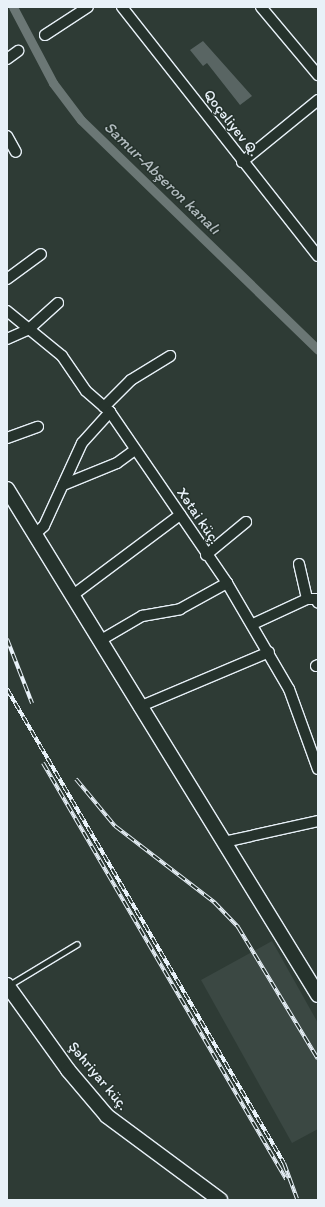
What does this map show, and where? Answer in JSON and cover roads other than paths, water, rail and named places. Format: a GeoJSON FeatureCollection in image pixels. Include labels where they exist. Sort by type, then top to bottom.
{"type":"FeatureCollection","features":[{"type":"Feature","properties":{"kind":"street"},"geometry":{"type":"LineString","coordinates":[[44,35],[88,7]]}},
{"type":"Feature","properties":{"kind":"street","name":"Qoçəliyev Q."},"geometry":{"type":"LineString","coordinates":[[122,7],[242,162],[318,256]]}},
{"type":"Feature","properties":{"kind":"street"},"geometry":{"type":"LineString","coordinates":[[261,7],[318,75]]}},
{"type":"Feature","properties":{"kind":"street"},"geometry":{"type":"LineString","coordinates":[[7,59],[18,51]]}},
{"type":"Feature","properties":{"kind":"street"},"geometry":{"type":"LineString","coordinates":[[242,162],[318,100]]}},
{"type":"Feature","properties":{"kind":"street"},"geometry":{"type":"LineString","coordinates":[[7,136],[16,152]]}},
{"type":"Feature","properties":{"kind":"street"},"geometry":{"type":"LineString","coordinates":[[7,279],[41,254]]}},
{"type":"Feature","properties":{"kind":"street"},"geometry":{"type":"LineString","coordinates":[[7,339],[29,329],[58,303]]}},
{"type":"Feature","properties":{"kind":"street","name":"Xətai küç."},"geometry":{"type":"LineString","coordinates":[[7,311],[62,356],[86,391],[107,409],[206,555],[227,583],[253,624],[289,689],[318,769]]}},
{"type":"Feature","properties":{"kind":"street"},"geometry":{"type":"LineString","coordinates":[[35,534],[44,526],[82,443],[107,409],[131,380],[170,356]]}},
{"type":"Feature","properties":{"kind":"street"},"geometry":{"type":"LineString","coordinates":[[7,438],[38,427]]}},
{"type":"Feature","properties":{"kind":"street"},"geometry":{"type":"LineString","coordinates":[[63,485],[117,463],[135,450]]}},
{"type":"Feature","properties":{"kind":"street"},"geometry":{"type":"LineString","coordinates":[[7,489],[101,640],[139,707],[318,995]]}},
{"type":"Feature","properties":{"kind":"street"},"geometry":{"type":"LineString","coordinates":[[73,595],[180,516]]}},
{"type":"Feature","properties":{"kind":"street"},"geometry":{"type":"LineString","coordinates":[[206,555],[246,522]]}},
{"type":"Feature","properties":{"kind":"street"},"geometry":{"type":"LineString","coordinates":[[253,624],[315,599],[299,564]]}},
{"type":"Feature","properties":{"kind":"street"},"geometry":{"type":"LineString","coordinates":[[101,640],[142,616],[180,609],[227,583]]}},
{"type":"Feature","properties":{"kind":"street"},"geometry":{"type":"LineString","coordinates":[[139,707],[269,652]]}},
{"type":"Feature","properties":{"kind":"street"},"geometry":{"type":"LineString","coordinates":[[224,842],[318,821]]}},
{"type":"Feature","properties":{"kind":"street","name":"Şəhriyar küç."},"geometry":{"type":"LineString","coordinates":[[7,986],[68,1070],[107,1116],[220,1200]]}},
{"type":"Feature","properties":{"kind":"lane"},"geometry":{"type":"LineString","coordinates":[[7,986],[77,944]]}},
{"type":"Feature","properties":{"kind":"waterway","name":"Samur-Abşeron kanalı"},"geometry":{"type":"LineString","coordinates":[[13,7],[53,83],[81,120],[318,350]]}},
{"type":"Feature","properties":{"kind":"railway"},"geometry":{"type":"LineString","coordinates":[[7,639],[32,703]]}},
{"type":"Feature","properties":{"kind":"railway"},"geometry":{"type":"LineString","coordinates":[[7,689],[284,1163],[297,1199]]}},
{"type":"Feature","properties":{"kind":"railway"},"geometry":{"type":"LineString","coordinates":[[43,763],[286,1179]]}},
{"type":"Feature","properties":{"kind":"railway"},"geometry":{"type":"LineString","coordinates":[[76,779],[115,826],[214,902],[238,927],[318,1059]]}}]}
